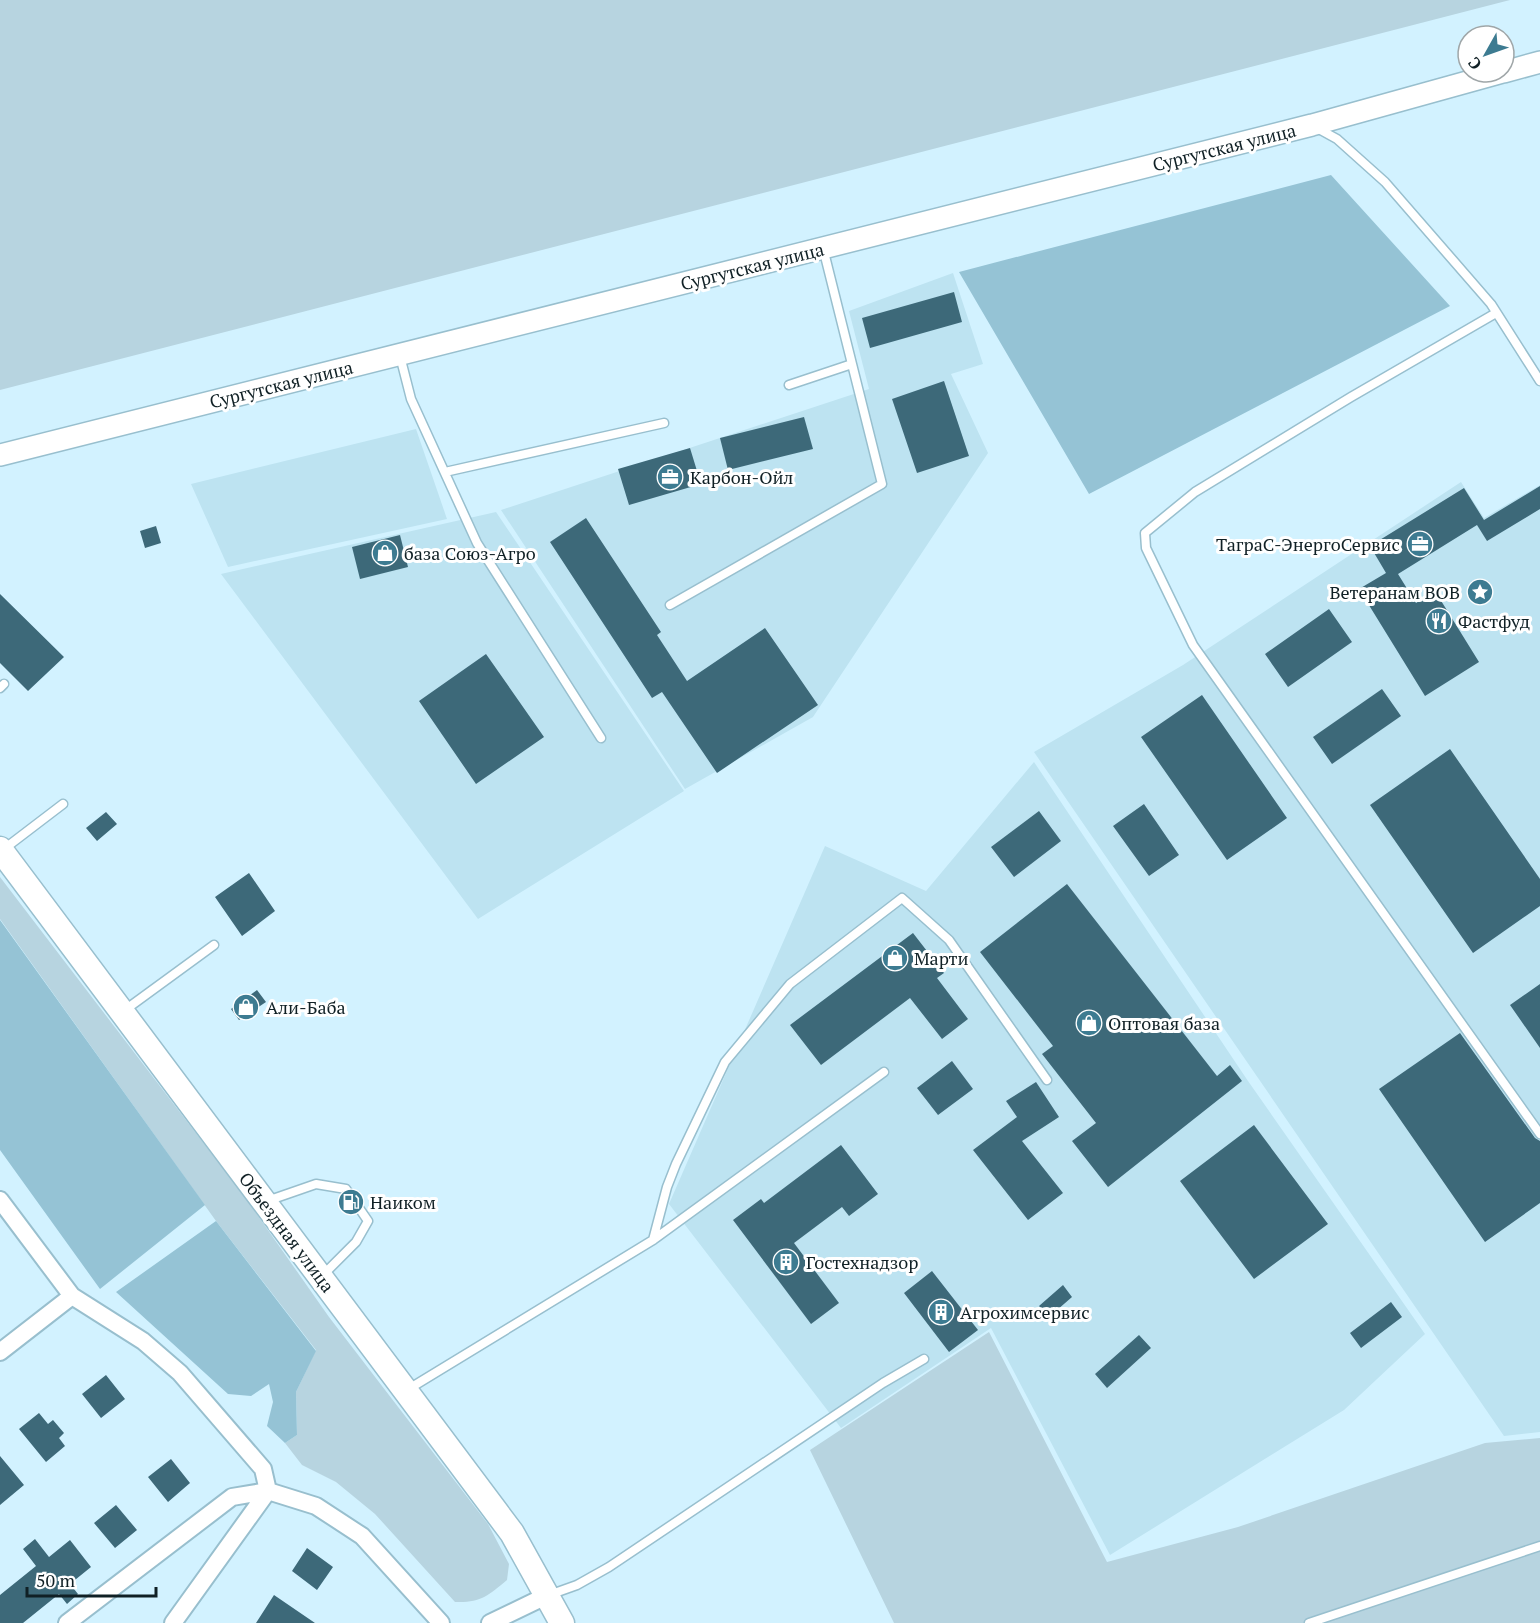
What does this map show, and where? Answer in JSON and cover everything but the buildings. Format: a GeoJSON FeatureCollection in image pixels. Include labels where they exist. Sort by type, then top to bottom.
{"type":"FeatureCollection","features":[{"type":"Feature","properties":{"kind":"main road","name":"Объездная улица"},"geometry":{"type":"LineString","coordinates":[[1,850],[512,1533],[562,1623]]}},
{"type":"Feature","properties":{"kind":"street","name":"Сургутская улица"},"geometry":{"type":"LineString","coordinates":[[1516,69],[1540,62]]}},
{"type":"Feature","properties":{"kind":"street","name":"Сургутская улица"},"geometry":{"type":"LineString","coordinates":[[0,455],[1312,125],[1461,84]]}},
{"type":"Feature","properties":{"kind":"street"},"geometry":{"type":"LineString","coordinates":[[0,1200],[72,1296],[143,1341],[180,1373],[263,1469],[298,1500]]}},
{"type":"Feature","properties":{"kind":"street"},"geometry":{"type":"LineString","coordinates":[[0,1352],[72,1296]]}},
{"type":"Feature","properties":{"kind":"street"},"geometry":{"type":"LineString","coordinates":[[173,1623],[268,1491],[263,1469]]}},
{"type":"Feature","properties":{"kind":"street"},"geometry":{"type":"LineString","coordinates":[[67,1623],[232,1497],[268,1491],[316,1506],[362,1536],[441,1623]]}},
{"type":"Feature","properties":{"kind":"street"},"geometry":{"type":"LineString","coordinates":[[490,1623],[548,1595]]}},
{"type":"Feature","properties":{"kind":"lane"},"geometry":{"type":"LineString","coordinates":[[1312,125],[1337,139],[1385,182],[1497,313],[1540,381]]}},
{"type":"Feature","properties":{"kind":"lane"},"geometry":{"type":"LineString","coordinates":[[670,605],[882,484],[823,248]]}},
{"type":"Feature","properties":{"kind":"lane"},"geometry":{"type":"LineString","coordinates":[[1497,313],[1351,397],[1195,492],[1145,533],[1146,548],[1193,645],[1540,1134]]}},
{"type":"Feature","properties":{"kind":"lane"},"geometry":{"type":"LineString","coordinates":[[399,354],[411,399],[477,543],[602,738]]}},
{"type":"Feature","properties":{"kind":"lane"},"geometry":{"type":"LineString","coordinates":[[789,385],[852,364]]}},
{"type":"Feature","properties":{"kind":"lane"},"geometry":{"type":"LineString","coordinates":[[445,472],[664,423]]}},
{"type":"Feature","properties":{"kind":"lane"},"geometry":{"type":"LineString","coordinates":[[1,850],[63,804]]}},
{"type":"Feature","properties":{"kind":"lane"},"geometry":{"type":"LineString","coordinates":[[653,1240],[673,1171],[725,1062],[790,984],[902,898],[949,940],[1047,1080]]}},
{"type":"Feature","properties":{"kind":"lane"},"geometry":{"type":"LineString","coordinates":[[122,1012],[214,945]]}},
{"type":"Feature","properties":{"kind":"lane"},"geometry":{"type":"LineString","coordinates":[[406,1391],[653,1240],[884,1072]]}},
{"type":"Feature","properties":{"kind":"lane"},"geometry":{"type":"LineString","coordinates":[[264,1202],[316,1184],[346,1189],[368,1221],[356,1242],[321,1277]]}},
{"type":"Feature","properties":{"kind":"lane"},"geometry":{"type":"LineString","coordinates":[[548,1595],[577,1585],[609,1568],[924,1359]]}},
{"type":"Feature","properties":{"kind":"lane"},"geometry":{"type":"LineString","coordinates":[[1309,1623],[1540,1546]]}},
{"type":"Feature","properties":{"kind":"shaded area"},"geometry":{"type":"Polygon","coordinates":[[[0,0],[1510,0],[0,390],[0,0]]]}},
{"type":"Feature","properties":{"kind":"shaded area"},"geometry":{"type":"Polygon","coordinates":[[[1331,175],[1450,306],[1089,494],[959,272],[1331,175]]]}},
{"type":"Feature","properties":{"kind":"shaded area"},"geometry":{"type":"Polygon","coordinates":[[[953,273],[983,364],[951,374],[988,453],[813,717],[685,789],[501,510],[869,389],[849,311],[953,273]]]}},
{"type":"Feature","properties":{"kind":"shaded area"},"geometry":{"type":"Polygon","coordinates":[[[416,429],[447,519],[228,567],[191,484],[416,429]]]}},
{"type":"Feature","properties":{"kind":"shaded area"},"geometry":{"type":"Polygon","coordinates":[[[1461,482],[1484,518],[1540,485],[1540,1432],[1504,1436],[1034,752],[1183,665],[1461,482]]]}},
{"type":"Feature","properties":{"kind":"shaded area"},"geometry":{"type":"Polygon","coordinates":[[[496,512],[684,791],[478,919],[221,574],[496,512]]]}},
{"type":"Feature","properties":{"kind":"shaded area"},"geometry":{"type":"Polygon","coordinates":[[[1034,762],[1248,1081],[1425,1334],[1344,1410],[1110,1555],[991,1328],[841,1428],[669,1204],[825,846],[926,891],[1034,762]]]}},
{"type":"Feature","properties":{"kind":"shaded area"},"geometry":{"type":"Polygon","coordinates":[[[0,877],[244,1196],[329,1317],[488,1524],[509,1564],[507,1580],[489,1594],[477,1600],[455,1602],[375,1514],[336,1482],[302,1465],[285,1443],[297,1435],[296,1392],[316,1350],[216,1221],[0,919],[0,877]]]}},
{"type":"Feature","properties":{"kind":"shaded area"},"geometry":{"type":"Polygon","coordinates":[[[0,920],[205,1205],[100,1289],[0,1150],[0,920]]]}},
{"type":"Feature","properties":{"kind":"shaded area"},"geometry":{"type":"Polygon","coordinates":[[[216,1221],[316,1351],[296,1392],[297,1435],[285,1443],[267,1426],[273,1402],[269,1384],[251,1396],[228,1394],[116,1292],[216,1221]]]}},
{"type":"Feature","properties":{"kind":"shaded area"},"geometry":{"type":"Polygon","coordinates":[[[989,1332],[1107,1562],[1238,1527],[1485,1443],[1540,1438],[1540,1623],[894,1623],[810,1450],[989,1332]]]}},
{"type":"Feature","properties":{"kind":"place","name":"Карбон-Ойл"},"geometry":{"type":"Point","coordinates":[670,477]}},
{"type":"Feature","properties":{"kind":"place","name":"ТаграС-ЭнергоСервис"},"geometry":{"type":"Point","coordinates":[1420,544]}},
{"type":"Feature","properties":{"kind":"place","name":"база Союз-Агро"},"geometry":{"type":"Point","coordinates":[385,553]}},
{"type":"Feature","properties":{"kind":"place","name":"Ветеранам ВОВ"},"geometry":{"type":"Point","coordinates":[1480,592]}},
{"type":"Feature","properties":{"kind":"place","name":"Фастфуд"},"geometry":{"type":"Point","coordinates":[1439,621]}},
{"type":"Feature","properties":{"kind":"place","name":"Марти"},"geometry":{"type":"Point","coordinates":[895,958]}},
{"type":"Feature","properties":{"kind":"place","name":"Али-Баба"},"geometry":{"type":"Point","coordinates":[246,1007]}},
{"type":"Feature","properties":{"kind":"place","name":"Оптовая база"},"geometry":{"type":"Point","coordinates":[1089,1023]}},
{"type":"Feature","properties":{"kind":"place","name":"Наиком"},"geometry":{"type":"Point","coordinates":[351,1202]}},
{"type":"Feature","properties":{"kind":"place","name":"Гостехнадзор"},"geometry":{"type":"Point","coordinates":[786,1262]}},
{"type":"Feature","properties":{"kind":"place","name":"Агрохимсервис"},"geometry":{"type":"Point","coordinates":[941,1312]}}]}
